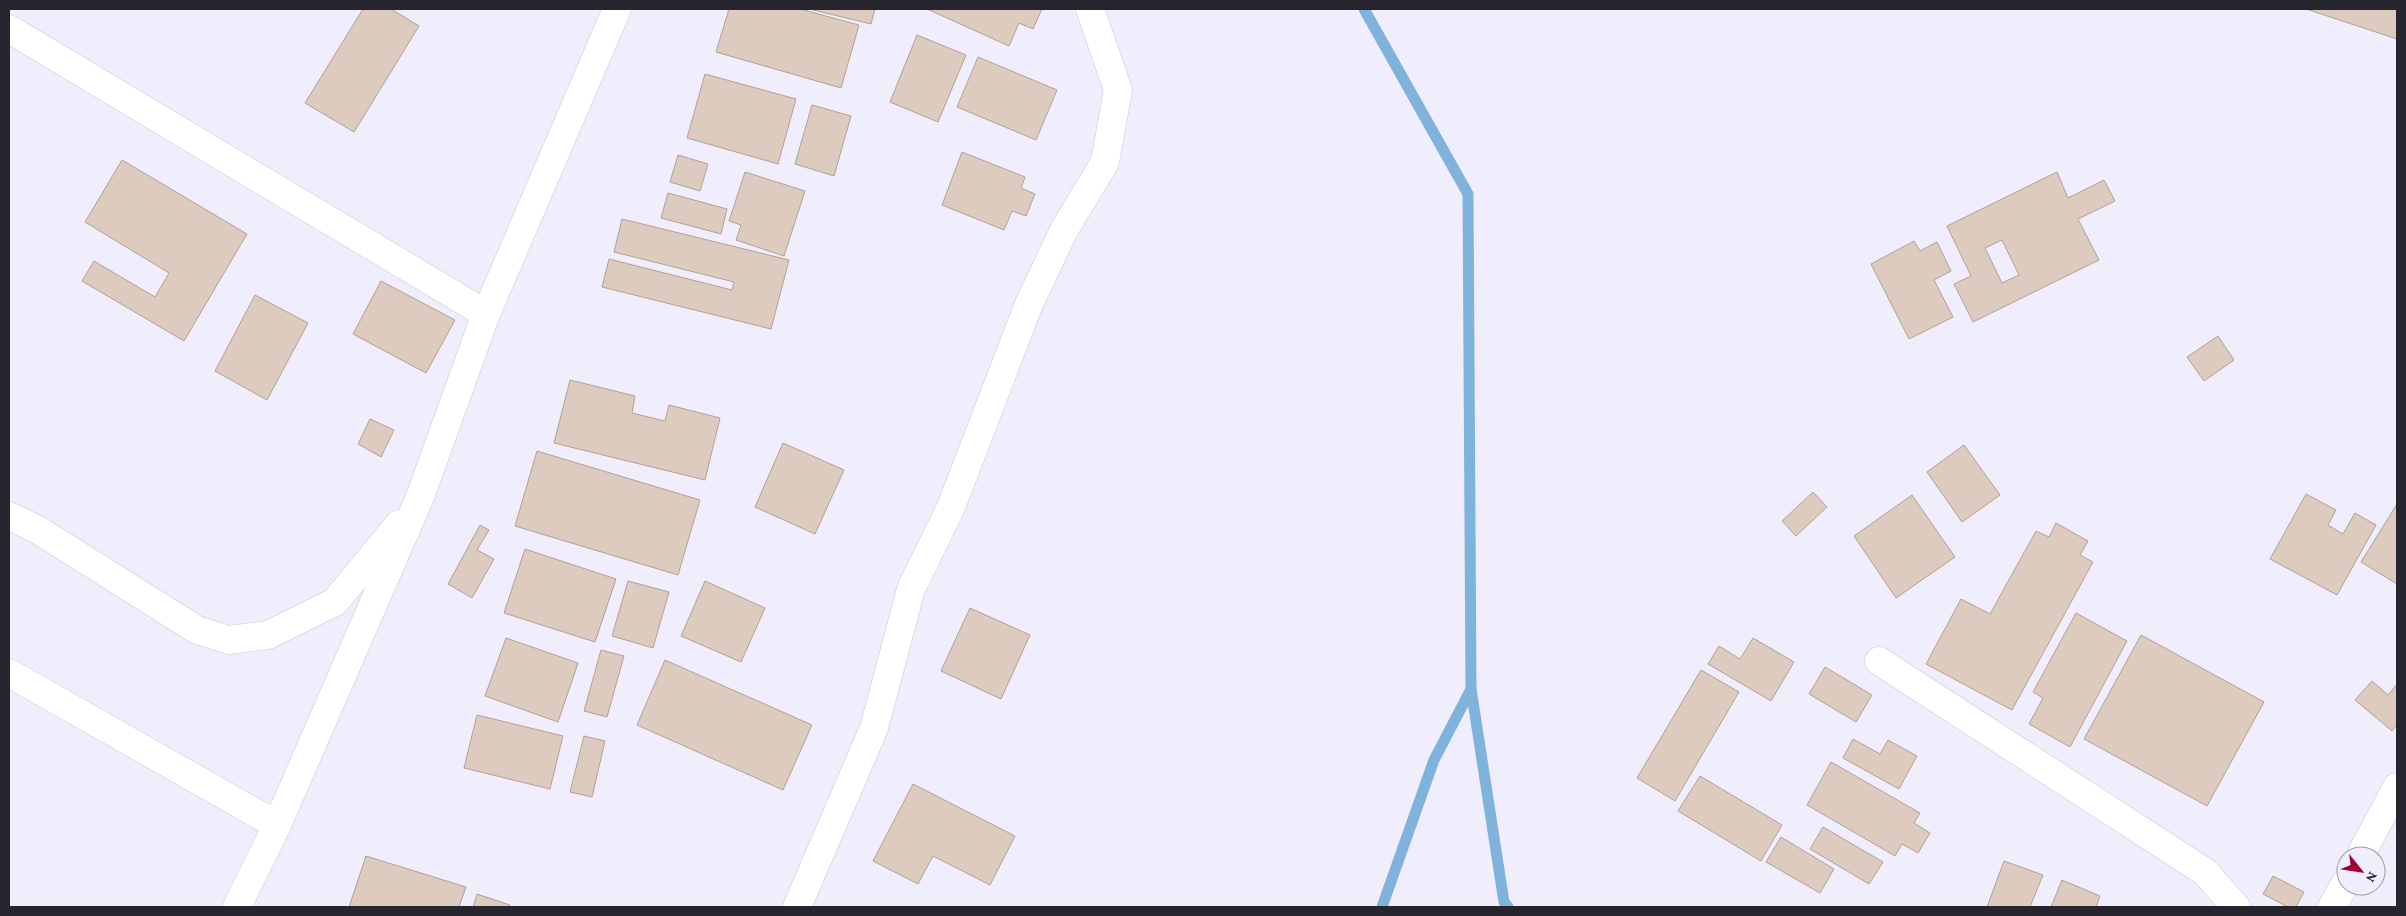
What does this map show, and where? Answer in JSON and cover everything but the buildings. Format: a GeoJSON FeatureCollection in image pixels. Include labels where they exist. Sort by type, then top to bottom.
{"type":"FeatureCollection","features":[{"type":"Feature","properties":{"kind":"street"},"geometry":{"type":"LineString","coordinates":[[244,905],[276,825],[420,497],[486,314],[617,9]]}},
{"type":"Feature","properties":{"kind":"street"},"geometry":{"type":"LineString","coordinates":[[797,907],[874,728],[911,589],[951,507],[1029,304],[1064,230],[1105,162],[1118,90],[1090,9]]}},
{"type":"Feature","properties":{"kind":"street"},"geometry":{"type":"LineString","coordinates":[[9,29],[486,314]]}},
{"type":"Feature","properties":{"kind":"street"},"geometry":{"type":"LineString","coordinates":[[9,516],[38,530],[197,630],[229,640],[268,635],[335,602],[420,497]]}},
{"type":"Feature","properties":{"kind":"street"},"geometry":{"type":"LineString","coordinates":[[1879,661],[2205,872],[2236,907]]}},
{"type":"Feature","properties":{"kind":"street"},"geometry":{"type":"LineString","coordinates":[[9,673],[276,825]]}},
{"type":"Feature","properties":{"kind":"street"},"geometry":{"type":"LineString","coordinates":[[2365,846],[2397,787]]}},
{"type":"Feature","properties":{"kind":"street"},"geometry":{"type":"LineString","coordinates":[[2332,907],[2338,896]]}},
{"type":"Feature","properties":{"kind":"waterway"},"geometry":{"type":"LineString","coordinates":[[1364,9],[1468,194],[1471,689],[1504,902],[1508,907]]}},
{"type":"Feature","properties":{"kind":"waterway"},"geometry":{"type":"LineString","coordinates":[[1382,907],[1434,760],[1471,689]]}}]}
